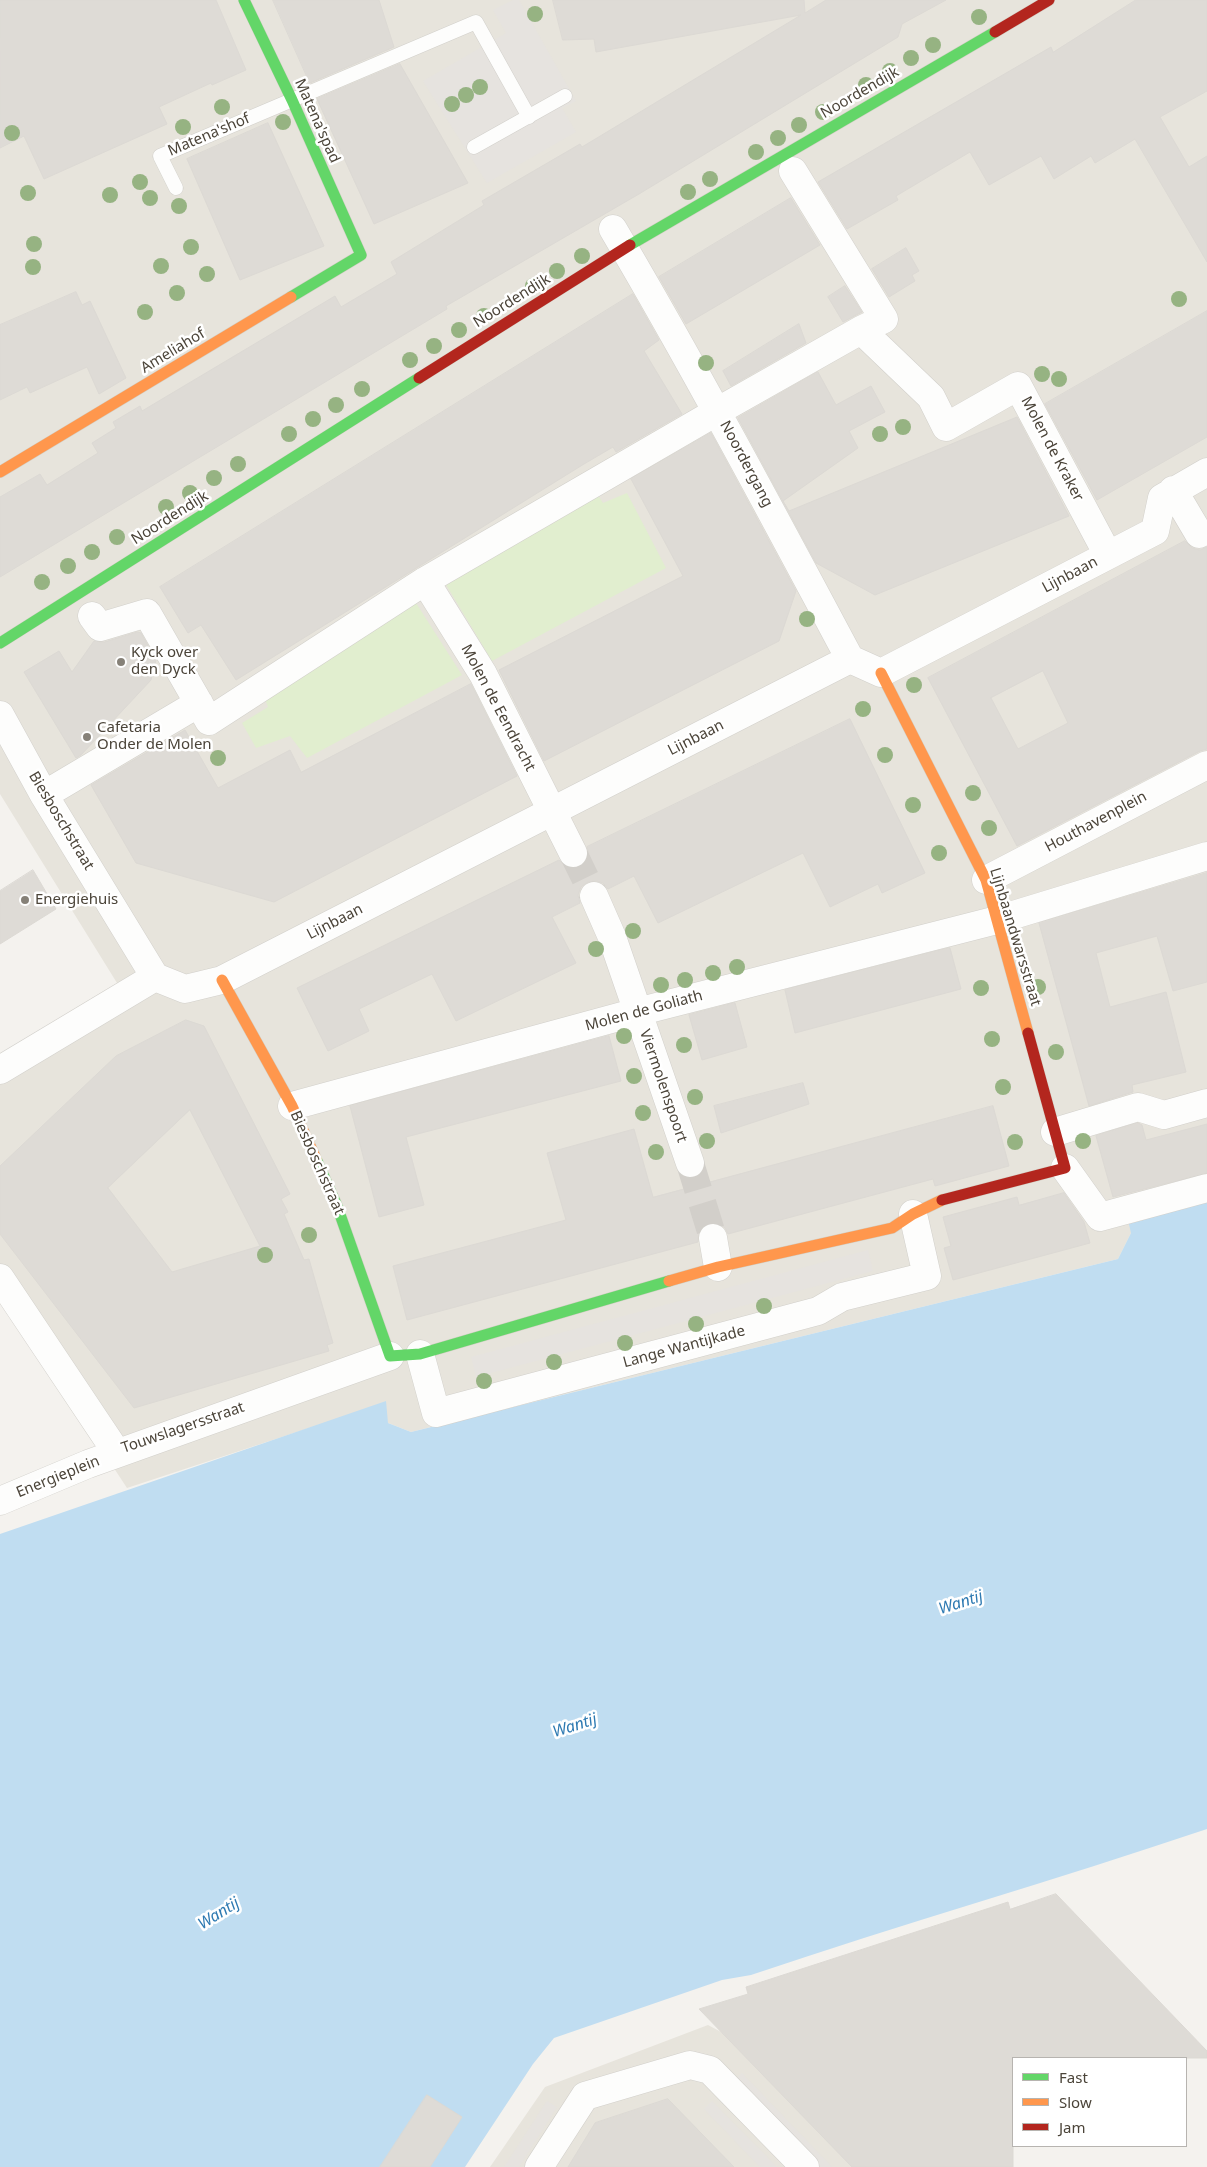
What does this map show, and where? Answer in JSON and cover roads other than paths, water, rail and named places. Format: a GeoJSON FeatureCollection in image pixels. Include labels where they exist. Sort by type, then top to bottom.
{"type":"FeatureCollection","features":[{"type":"Feature","properties":{"kind":"street","name":"Matena'spad"},"geometry":{"type":"LineString","coordinates":[[244,0],[292,100],[361,256]]}},
{"type":"Feature","properties":{"kind":"street","name":"Noordendijk"},"geometry":{"type":"LineString","coordinates":[[0,643],[625,249],[1050,0]]}},
{"type":"Feature","properties":{"kind":"street"},"geometry":{"type":"LineString","coordinates":[[92,616],[100,627],[146,614],[209,721],[425,581],[718,411],[861,330],[884,319],[793,171]]}},
{"type":"Feature","properties":{"kind":"street","name":"Noordergang"},"geometry":{"type":"LineString","coordinates":[[625,249],[718,411],[850,659]]}},
{"type":"Feature","properties":{"kind":"street","name":"Ameliahof"},"geometry":{"type":"LineString","coordinates":[[0,472],[361,256]]}},
{"type":"Feature","properties":{"kind":"street","name":"Molen de Kraker"},"geometry":{"type":"LineString","coordinates":[[861,330],[931,397],[946,427],[1018,386],[1108,555]]}},
{"type":"Feature","properties":{"kind":"street","name":"Lijnbaan"},"geometry":{"type":"LineString","coordinates":[[881,673],[1155,531],[1162,498],[1207,472]]}},
{"type":"Feature","properties":{"kind":"street"},"geometry":{"type":"LineString","coordinates":[[1173,490],[1199,534]]}},
{"type":"Feature","properties":{"kind":"street","name":"Molen de Eendracht"},"geometry":{"type":"LineString","coordinates":[[425,581],[483,674],[552,812]]}},
{"type":"Feature","properties":{"kind":"street"},"geometry":{"type":"LineString","coordinates":[[850,659],[881,673]]}},
{"type":"Feature","properties":{"kind":"street","name":"Lijnbaan"},"geometry":{"type":"LineString","coordinates":[[155,977],[185,989],[222,980],[850,659]]}},
{"type":"Feature","properties":{"kind":"street","name":"Lijnbaandwarsstraat"},"geometry":{"type":"LineString","coordinates":[[881,673],[986,880],[1065,1168]]}},
{"type":"Feature","properties":{"kind":"street"},"geometry":{"type":"LineString","coordinates":[[44,795],[199,703]]}},
{"type":"Feature","properties":{"kind":"street","name":"Biesboschstraat"},"geometry":{"type":"LineString","coordinates":[[0,715],[44,795],[155,977]]}},
{"type":"Feature","properties":{"kind":"street","name":"Houthavenplein"},"geometry":{"type":"LineString","coordinates":[[986,880],[1207,765]]}},
{"type":"Feature","properties":{"kind":"street"},"geometry":{"type":"LineString","coordinates":[[552,812],[573,853]]}},
{"type":"Feature","properties":{"kind":"street"},"geometry":{"type":"LineString","coordinates":[[997,920],[1207,856]]}},
{"type":"Feature","properties":{"kind":"street","name":"Viermolenspoort"},"geometry":{"type":"LineString","coordinates":[[594,896],[612,938],[690,1163]]}},
{"type":"Feature","properties":{"kind":"street","name":"Molen de Goliath"},"geometry":{"type":"LineString","coordinates":[[292,1106],[637,1012],[997,920]]}},
{"type":"Feature","properties":{"kind":"street"},"geometry":{"type":"LineString","coordinates":[[0,1070],[155,977]]}},
{"type":"Feature","properties":{"kind":"street","name":"Biesboschstraat"},"geometry":{"type":"LineString","coordinates":[[222,980],[292,1106],[337,1206],[390,1356]]}},
{"type":"Feature","properties":{"kind":"street"},"geometry":{"type":"LineString","coordinates":[[1055,1132],[1138,1107],[1164,1115],[1207,1103]]}},
{"type":"Feature","properties":{"kind":"street"},"geometry":{"type":"LineString","coordinates":[[390,1356],[420,1354],[718,1267],[892,1228],[913,1214],[945,1199],[1065,1168],[1100,1216],[1207,1188]]}},
{"type":"Feature","properties":{"kind":"street","name":"Lange Wantijkade"},"geometry":{"type":"LineString","coordinates":[[420,1354],[436,1413],[818,1311],[842,1297],[927,1276],[913,1214]]}},
{"type":"Feature","properties":{"kind":"street"},"geometry":{"type":"LineString","coordinates":[[713,1238],[718,1267]]}},
{"type":"Feature","properties":{"kind":"street","name":"Touwslagersstraat"},"geometry":{"type":"LineString","coordinates":[[0,1278],[117,1453],[390,1356]]}},
{"type":"Feature","properties":{"kind":"street","name":"Energieplein"},"geometry":{"type":"LineString","coordinates":[[0,1501],[117,1453]]}},
{"type":"Feature","properties":{"kind":"street"},"geometry":{"type":"LineString","coordinates":[[539,2167],[585,2096],[690,2065],[710,2070],[805,2167]]}},
{"type":"Feature","properties":{"kind":"lane"},"geometry":{"type":"LineString","coordinates":[[292,100],[476,22],[529,117]]}},
{"type":"Feature","properties":{"kind":"lane"},"geometry":{"type":"LineString","coordinates":[[474,147],[565,96]]}},
{"type":"Feature","properties":{"kind":"lane","name":"Matena'shof"},"geometry":{"type":"LineString","coordinates":[[176,188],[160,156],[292,100]]}},
{"type":"Feature","properties":{"kind":"water","name":"Wantij"},"geometry":{"type":"Polygon","coordinates":[[[1207,1194],[1207,1829],[751,1975],[722,1980],[554,2038],[533,2064],[465,2167],[0,2167],[0,1534],[386,1401],[388,1423],[411,1432],[1118,1259],[1131,1233],[1127,1216],[1207,1194]]]}},
{"type":"Feature","properties":{"kind":"tunnel"},"geometry":{"type":"LineString","coordinates":[[573,853],[594,896]]}},
{"type":"Feature","properties":{"kind":"tunnel"},"geometry":{"type":"LineString","coordinates":[[690,1163],[713,1238]]}},
{"type":"Feature","properties":{"kind":"place","name":"Kyck over den Dyck"},"geometry":{"type":"Point","coordinates":[121,662]}},
{"type":"Feature","properties":{"kind":"place","name":"Cafetaria Onder de Molen"},"geometry":{"type":"Point","coordinates":[87,737]}},
{"type":"Feature","properties":{"kind":"place","name":"Energiehuis"},"geometry":{"type":"Point","coordinates":[25,900]}}]}
